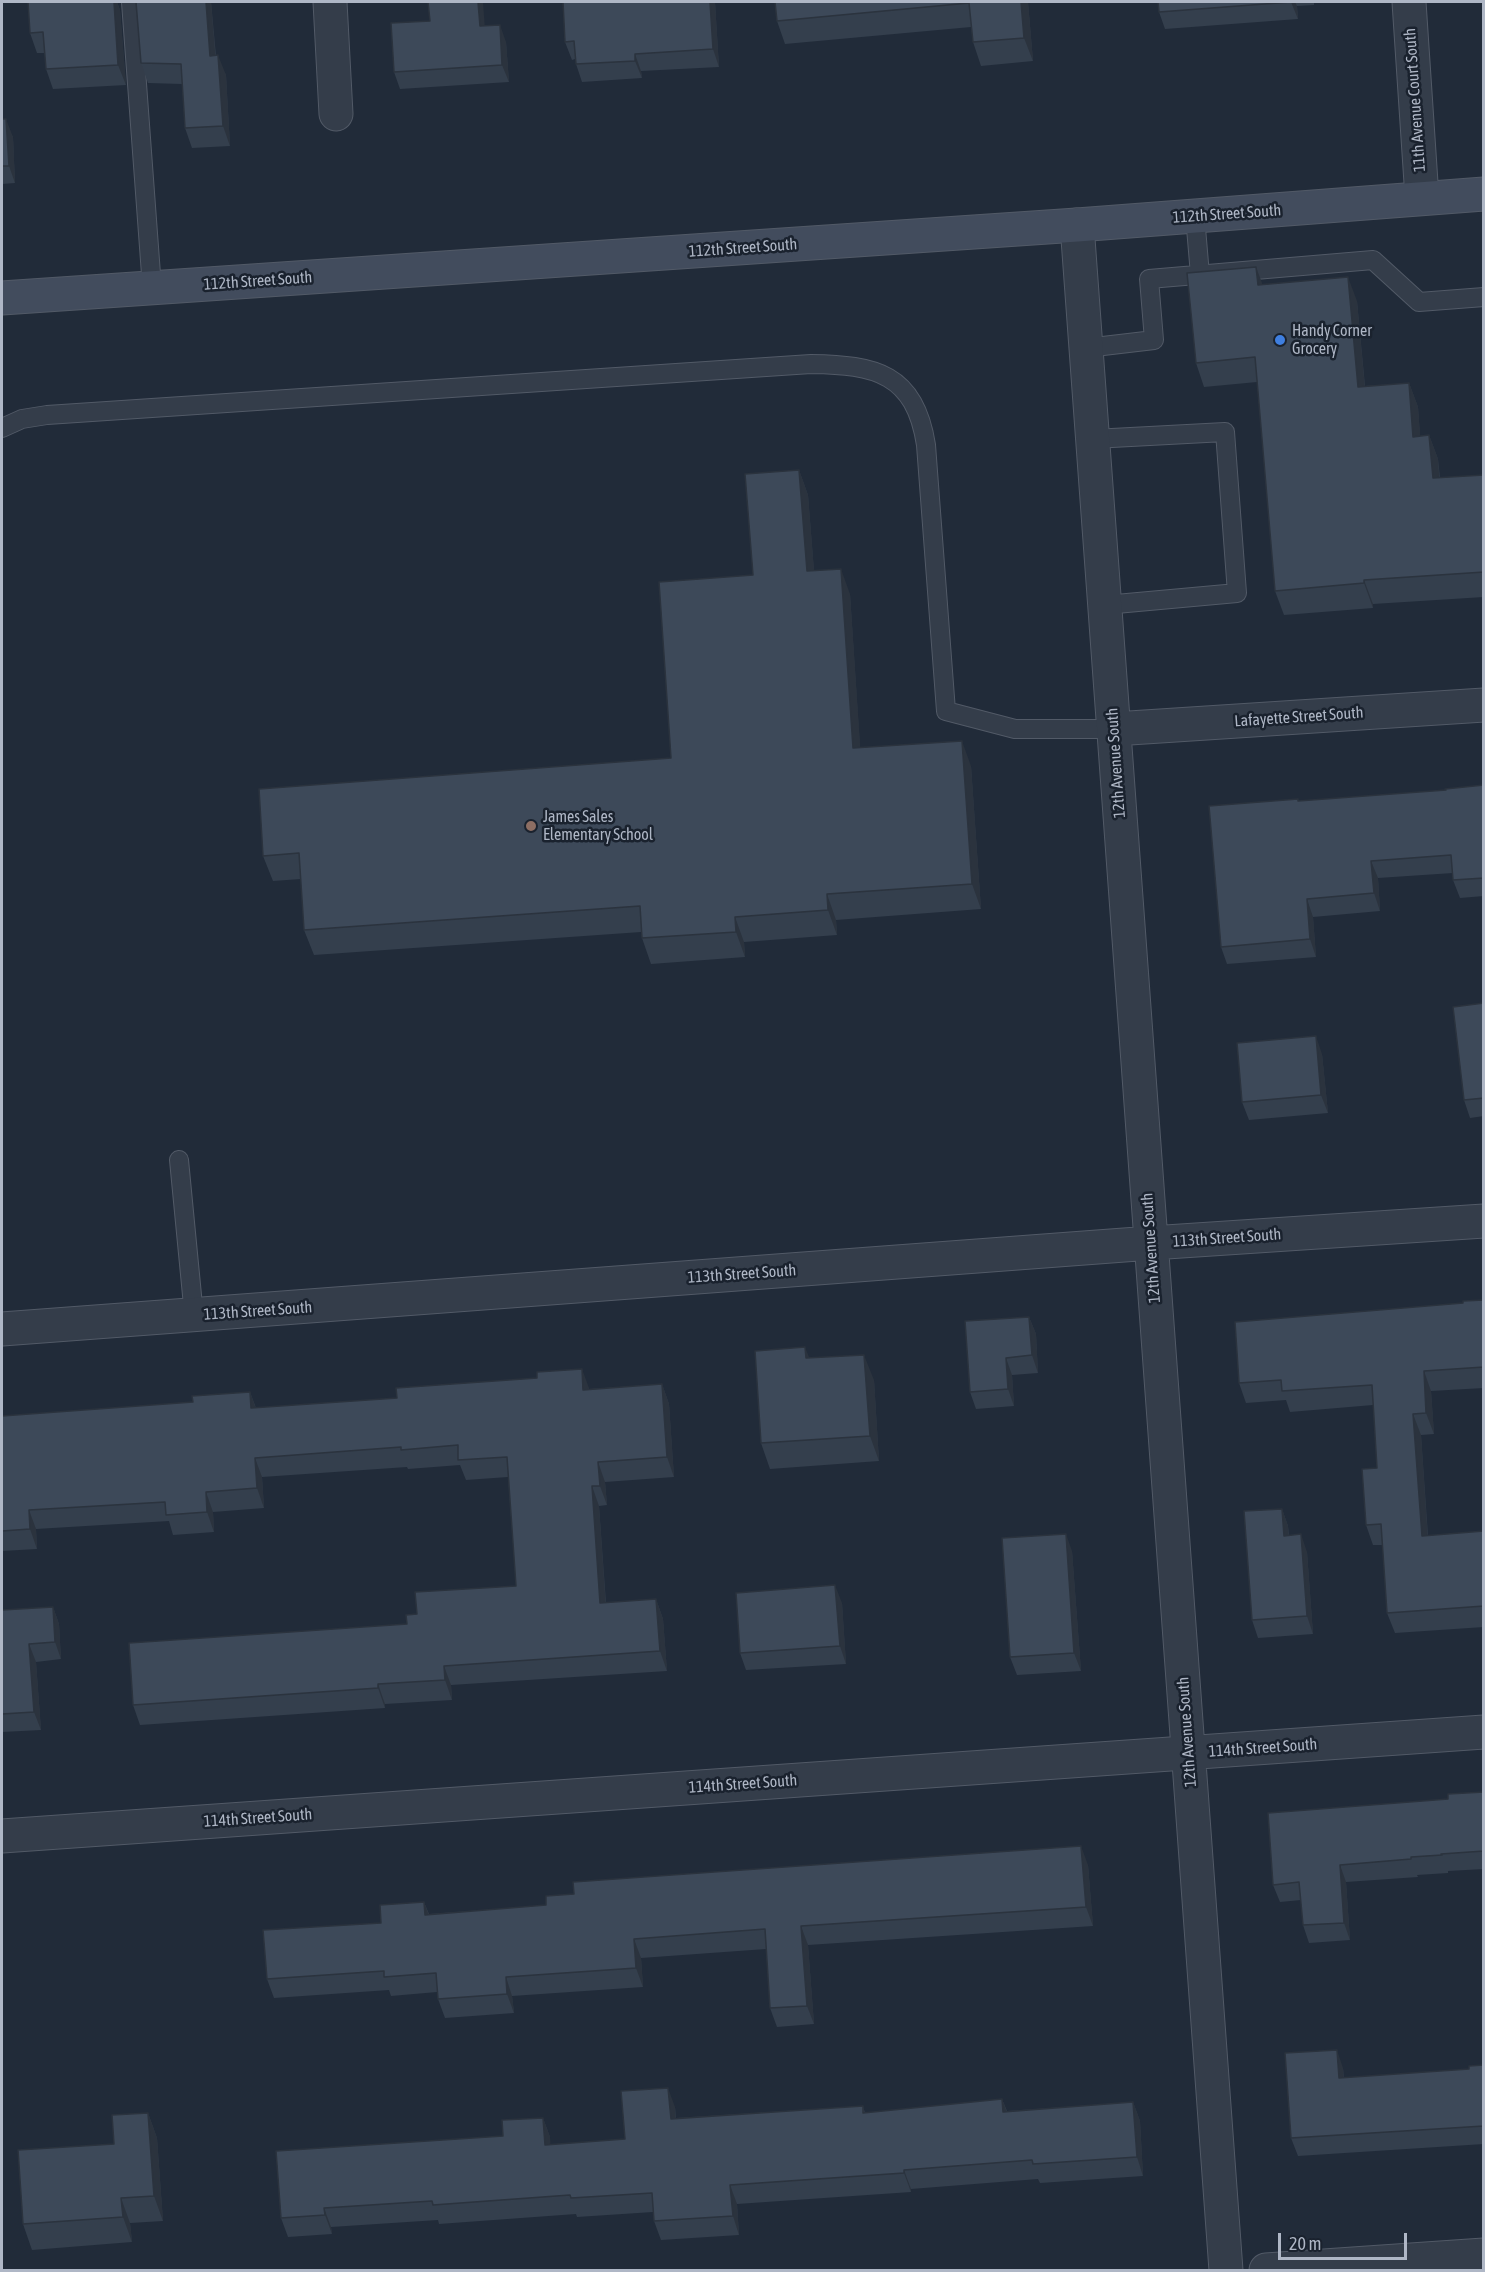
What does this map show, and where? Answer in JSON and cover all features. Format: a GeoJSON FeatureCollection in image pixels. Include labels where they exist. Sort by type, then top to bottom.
{"type":"FeatureCollection","features":[{"type":"Feature","properties":{"kind":"main road","name":"112th Street South"},"geometry":{"type":"LineString","coordinates":[[2,298],[1077,225],[1484,194]]}},
{"type":"Feature","properties":{"kind":"street"},"geometry":{"type":"LineString","coordinates":[[330,2],[336,114]]}},
{"type":"Feature","properties":{"kind":"street","name":"11th Avenue Court South"},"geometry":{"type":"LineString","coordinates":[[1409,2],[1422,198]]}},
{"type":"Feature","properties":{"kind":"street","name":"12th Avenue South"},"geometry":{"type":"LineString","coordinates":[[1077,225],[1226,2271]]}},
{"type":"Feature","properties":{"kind":"street","name":"Lafayette Street South"},"geometry":{"type":"LineString","coordinates":[[1114,729],[1484,705]]}},
{"type":"Feature","properties":{"kind":"street","name":"113th Street South"},"geometry":{"type":"LineString","coordinates":[[2,1329],[1151,1243],[1484,1221]]}},
{"type":"Feature","properties":{"kind":"street","name":"114th Street South"},"geometry":{"type":"LineString","coordinates":[[2,1836],[1484,1732]]}},
{"type":"Feature","properties":{"kind":"street"},"geometry":{"type":"LineString","coordinates":[[1266,2271],[1484,2255]]}},
{"type":"Feature","properties":{"kind":"lane"},"geometry":{"type":"LineString","coordinates":[[131,2],[152,288]]}},
{"type":"Feature","properties":{"kind":"lane"},"geometry":{"type":"LineString","coordinates":[[1195,216],[1200,275]]}},
{"type":"Feature","properties":{"kind":"lane"},"geometry":{"type":"LineString","coordinates":[[1086,348],[1154,340],[1149,279],[1373,261],[1419,302],[1484,297]]}},
{"type":"Feature","properties":{"kind":"lane"},"geometry":{"type":"LineString","coordinates":[[2,428],[22,418],[59,414],[811,364],[865,367],[884,375],[900,387],[914,403],[923,423],[946,711],[1015,729],[1114,729]]}},
{"type":"Feature","properties":{"kind":"lane"},"geometry":{"type":"LineString","coordinates":[[1093,439],[1225,432],[1237,593],[1105,605]]}},
{"type":"Feature","properties":{"kind":"lane"},"geometry":{"type":"LineString","coordinates":[[179,1160],[194,1316]]}},
{"type":"Feature","properties":{"kind":"building"},"geometry":{"type":"Polygon","coordinates":[[[28,2],[114,2],[118,65],[46,69],[43,32],[30,33],[28,2]]]}},
{"type":"Feature","properties":{"kind":"building"},"geometry":{"type":"Polygon","coordinates":[[[136,2],[206,2],[210,56],[218,55],[223,126],[185,128],[181,64],[141,63],[136,2]]]}},
{"type":"Feature","properties":{"kind":"building"},"geometry":{"type":"Polygon","coordinates":[[[428,2],[478,2],[480,26],[500,25],[502,65],[394,72],[391,23],[430,21],[428,2]]]}},
{"type":"Feature","properties":{"kind":"building"},"geometry":{"type":"Polygon","coordinates":[[[563,2],[710,2],[713,49],[635,54],[635,61],[576,64],[574,41],[565,42],[563,2]]]}},
{"type":"Feature","properties":{"kind":"building"},"geometry":{"type":"Polygon","coordinates":[[[775,2],[1021,2],[1024,38],[973,42],[969,3],[777,21],[775,2]]]}},
{"type":"Feature","properties":{"kind":"building"},"geometry":{"type":"Polygon","coordinates":[[[1158,2],[1291,2],[1159,12],[1158,2]]]}},
{"type":"Feature","properties":{"kind":"building"},"geometry":{"type":"Polygon","coordinates":[[[2,119],[6,119],[9,166],[2,166],[2,119]]]}},
{"type":"Feature","properties":{"kind":"building"},"geometry":{"type":"Polygon","coordinates":[[[1256,267],[1258,285],[1348,277],[1358,387],[1409,383],[1413,437],[1429,435],[1433,478],[1484,475],[1484,572],[1364,580],[1364,583],[1275,591],[1255,357],[1196,363],[1187,273],[1256,267]]]}},
{"type":"Feature","properties":{"kind":"building"},"geometry":{"type":"Polygon","coordinates":[[[799,470],[807,571],[841,569],[853,748],[962,741],[972,884],[827,894],[828,910],[735,917],[736,932],[642,938],[640,906],[304,930],[299,853],[263,856],[259,789],[671,758],[659,582],[753,575],[745,474],[799,470]]]}},
{"type":"Feature","properties":{"kind":"building"},"geometry":{"type":"Polygon","coordinates":[[[1484,785],[1484,878],[1453,880],[1451,855],[1371,861],[1374,893],[1307,899],[1310,939],[1221,947],[1209,806],[1446,790],[1484,785]]]}},
{"type":"Feature","properties":{"kind":"building"},"geometry":{"type":"Polygon","coordinates":[[[1484,1003],[1484,1098],[1464,1100],[1453,1007],[1484,1003]]]}},
{"type":"Feature","properties":{"kind":"building"},"geometry":{"type":"Polygon","coordinates":[[[1316,1036],[1321,1095],[1242,1102],[1237,1043],[1316,1036]]]}},
{"type":"Feature","properties":{"kind":"building"},"geometry":{"type":"Polygon","coordinates":[[[1484,1300],[1484,1367],[1424,1371],[1426,1413],[1413,1414],[1422,1536],[1484,1531],[1484,1606],[1387,1613],[1381,1524],[1366,1525],[1362,1469],[1377,1468],[1372,1385],[1282,1391],[1281,1380],[1239,1383],[1235,1322],[1484,1300]]]}},
{"type":"Feature","properties":{"kind":"building"},"geometry":{"type":"Polygon","coordinates":[[[1029,1317],[1032,1355],[1006,1358],[1008,1389],[970,1392],[965,1321],[1029,1317]]]}},
{"type":"Feature","properties":{"kind":"building"},"geometry":{"type":"Polygon","coordinates":[[[805,1347],[806,1358],[864,1355],[870,1436],[761,1443],[755,1351],[805,1347]]]}},
{"type":"Feature","properties":{"kind":"building"},"geometry":{"type":"Polygon","coordinates":[[[582,1369],[583,1390],[662,1384],[667,1457],[598,1462],[600,1486],[592,1486],[600,1603],[656,1599],[660,1651],[444,1666],[445,1680],[378,1684],[378,1688],[133,1705],[129,1643],[407,1624],[406,1615],[417,1614],[415,1592],[516,1586],[507,1457],[458,1460],[458,1445],[255,1458],[257,1488],[206,1492],[207,1512],[166,1515],[165,1502],[29,1510],[30,1529],[2,1531],[2,1416],[193,1402],[192,1396],[250,1392],[251,1408],[397,1398],[396,1388],[537,1378],[537,1372],[582,1369]]]}},
{"type":"Feature","properties":{"kind":"building"},"geometry":{"type":"Polygon","coordinates":[[[1282,1509],[1284,1536],[1301,1534],[1307,1616],[1252,1620],[1244,1511],[1282,1509]]]}},
{"type":"Feature","properties":{"kind":"building"},"geometry":{"type":"Polygon","coordinates":[[[1066,1534],[1074,1653],[1010,1657],[1002,1538],[1066,1534]]]}},
{"type":"Feature","properties":{"kind":"building"},"geometry":{"type":"Polygon","coordinates":[[[835,1585],[840,1646],[740,1653],[736,1593],[835,1585]]]}},
{"type":"Feature","properties":{"kind":"building"},"geometry":{"type":"Polygon","coordinates":[[[53,1607],[55,1642],[29,1644],[34,1712],[2,1714],[2,1610],[53,1607]]]}},
{"type":"Feature","properties":{"kind":"building"},"geometry":{"type":"Polygon","coordinates":[[[1484,1792],[1484,1851],[1340,1865],[1344,1923],[1303,1925],[1299,1882],[1273,1885],[1268,1813],[1448,1799],[1448,1794],[1484,1792]]]}},
{"type":"Feature","properties":{"kind":"building"},"geometry":{"type":"Polygon","coordinates":[[[1081,1846],[1086,1907],[801,1926],[807,2006],[770,2008],[765,1929],[634,1939],[636,1968],[506,1977],[507,1994],[438,1999],[436,1973],[384,1977],[384,1971],[267,1979],[263,1930],[381,1923],[380,1905],[424,1902],[425,1915],[546,1905],[546,1896],[574,1894],[573,1882],[1081,1846]]]}},
{"type":"Feature","properties":{"kind":"building"},"geometry":{"type":"Polygon","coordinates":[[[1337,2050],[1339,2078],[1469,2069],[1469,2066],[1484,2065],[1484,2126],[1291,2138],[1285,2053],[1337,2050]]]}},
{"type":"Feature","properties":{"kind":"building"},"geometry":{"type":"Polygon","coordinates":[[[668,2088],[671,2119],[863,2106],[863,2113],[1002,2099],[1003,2112],[1133,2102],[1137,2157],[1033,2164],[1032,2160],[904,2170],[904,2173],[730,2185],[733,2216],[654,2221],[652,2193],[571,2198],[570,2195],[433,2205],[432,2201],[324,2208],[325,2215],[281,2218],[276,2151],[503,2136],[502,2120],[543,2118],[545,2145],[625,2139],[621,2091],[668,2088]]]}},
{"type":"Feature","properties":{"kind":"building"},"geometry":{"type":"Polygon","coordinates":[[[148,2113],[154,2196],[121,2198],[123,2217],[23,2224],[18,2150],[114,2144],[112,2115],[148,2113]]]}},
{"type":"Feature","properties":{"kind":"place","name":"Handy Corner Grocery"},"geometry":{"type":"Point","coordinates":[1280,340]}},
{"type":"Feature","properties":{"kind":"place","name":"James Sales Elementary School"},"geometry":{"type":"Point","coordinates":[531,826]}}]}
